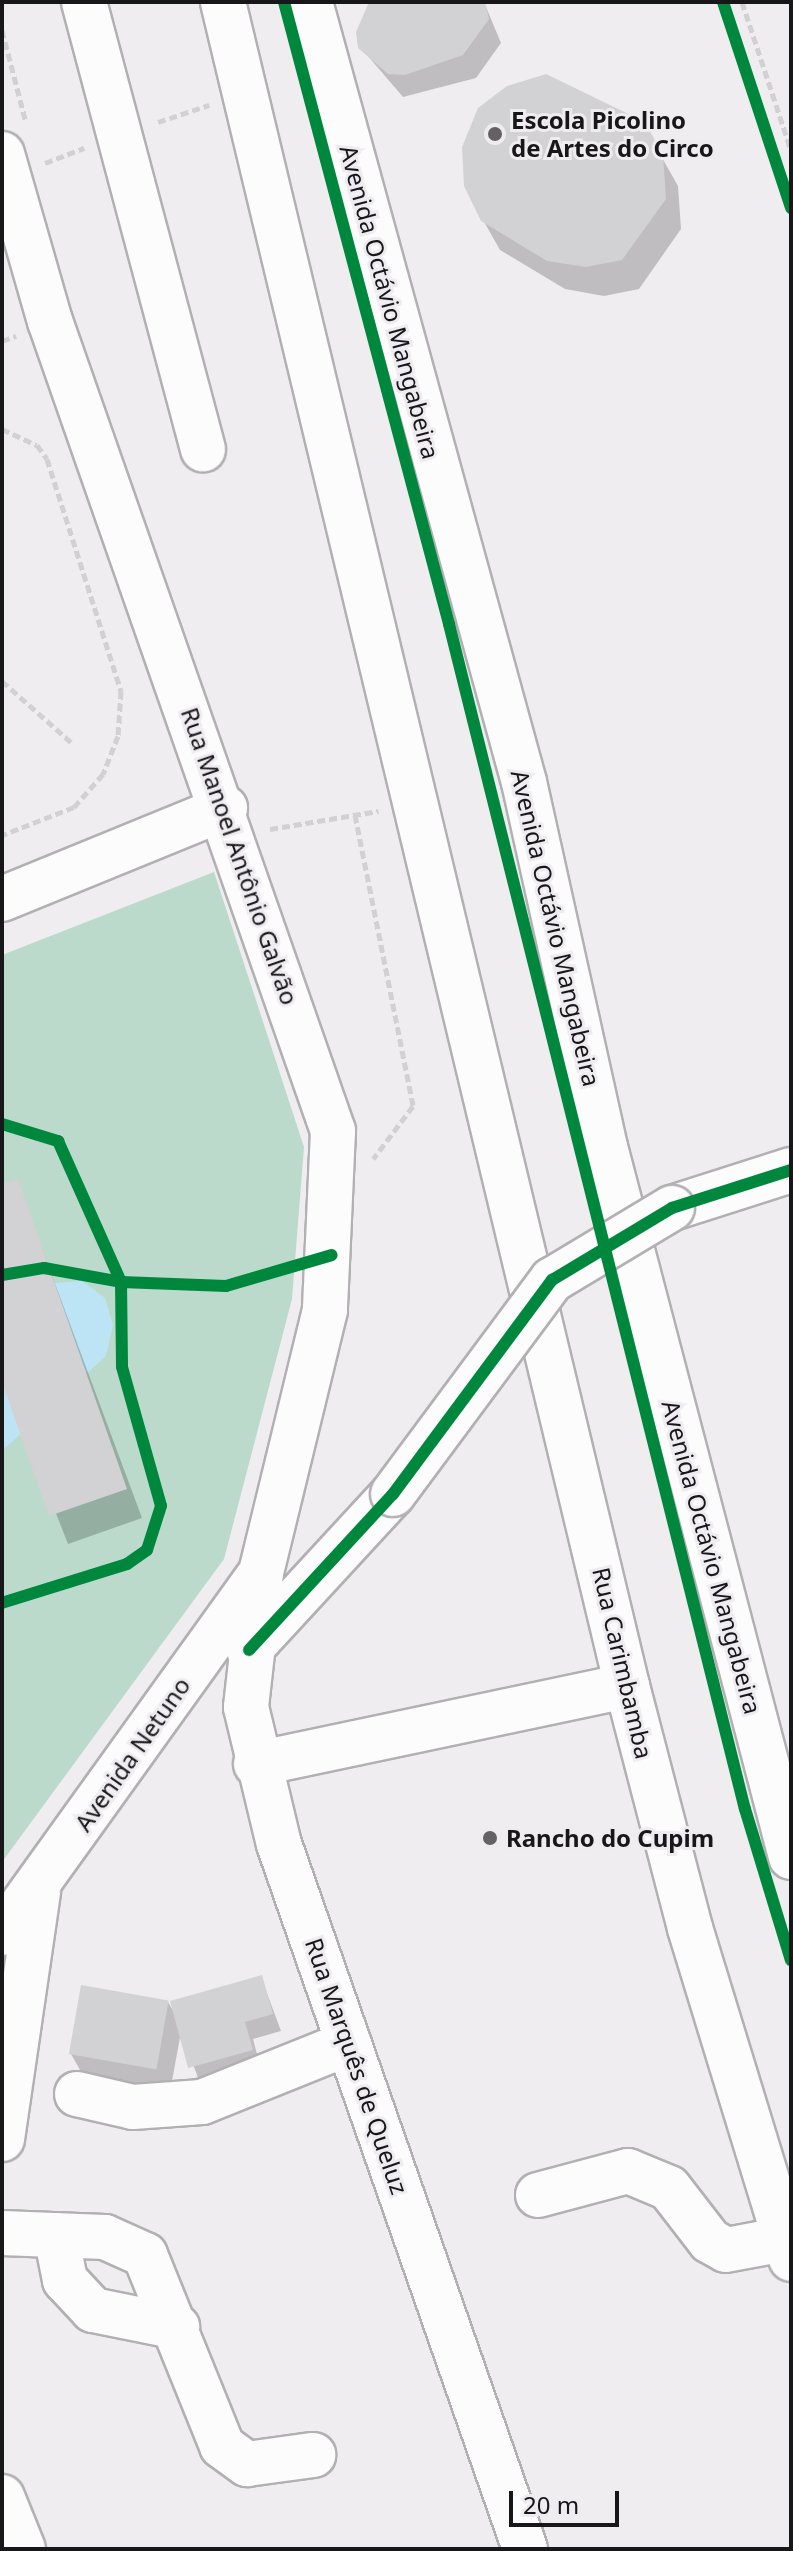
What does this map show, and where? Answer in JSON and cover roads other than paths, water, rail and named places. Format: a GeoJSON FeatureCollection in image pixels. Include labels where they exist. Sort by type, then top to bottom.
{"type":"FeatureCollection","features":[{"type":"Feature","properties":{"kind":"street"},"geometry":{"type":"LineString","coordinates":[[84,2],[203,449]]}},
{"type":"Feature","properties":{"kind":"street","name":"Rua Carimbamba"},"geometry":{"type":"LineString","coordinates":[[223,2],[482,1059],[627,1686],[788,2249]]}},
{"type":"Feature","properties":{"kind":"street","name":"Avenida Octávio Mangabeira"},"geometry":{"type":"LineString","coordinates":[[310,2],[524,782],[605,1147],[791,1857]]}},
{"type":"Feature","properties":{"kind":"street","name":"Rua Manoel Antônio Galvão"},"geometry":{"type":"LineString","coordinates":[[25,152],[50,321],[229,821],[333,1131],[335,1211],[325,1310],[261,1573]]}},
{"type":"Feature","properties":{"kind":"street"},"geometry":{"type":"LineString","coordinates":[[2,899],[229,821]]}},
{"type":"Feature","properties":{"kind":"street"},"geometry":{"type":"LineString","coordinates":[[249,1650],[393,1494],[552,1280],[672,1208],[791,1170]]}},
{"type":"Feature","properties":{"kind":"street","name":"Rua Marquês de Queluz"},"geometry":{"type":"LineString","coordinates":[[261,1573],[249,1650],[246,1707],[256,1764],[349,2043],[525,2549]]}},
{"type":"Feature","properties":{"kind":"street","name":"Avenida Netuno"},"geometry":{"type":"LineString","coordinates":[[2,1933],[38,1890],[261,1573]]}},
{"type":"Feature","properties":{"kind":"street"},"geometry":{"type":"LineString","coordinates":[[256,1764],[627,1686]]}},
{"type":"Feature","properties":{"kind":"street"},"geometry":{"type":"LineString","coordinates":[[2,2139],[38,1890]]}},
{"type":"Feature","properties":{"kind":"street"},"geometry":{"type":"LineString","coordinates":[[77,2094],[133,2107],[202,2102],[349,2043]]}},
{"type":"Feature","properties":{"kind":"street"},"geometry":{"type":"LineString","coordinates":[[538,2195],[628,2171],[669,2188],[710,2241],[726,2250],[788,2249]]}},
{"type":"Feature","properties":{"kind":"street"},"geometry":{"type":"LineString","coordinates":[[2,2233],[105,2237],[145,2255],[231,2456],[267,2465],[313,2455]]}},
{"type":"Feature","properties":{"kind":"street"},"geometry":{"type":"LineString","coordinates":[[56,2235],[65,2280],[93,2310],[177,2327]]}},
{"type":"Feature","properties":{"kind":"street"},"geometry":{"type":"LineString","coordinates":[[2,2497],[23,2549]]}},
{"type":"Feature","properties":{"kind":"water"},"geometry":{"type":"Polygon","coordinates":[[[82,1281],[105,1298],[113,1325],[106,1356],[2,1451],[2,1307],[54,1283],[82,1281]]]}},
{"type":"Feature","properties":{"kind":"place","name":"Escola Picolino de Artes do Circo"},"geometry":{"type":"Point","coordinates":[495,134]}},
{"type":"Feature","properties":{"kind":"place","name":"Rancho do Cupim"},"geometry":{"type":"Point","coordinates":[490,1838]}}]}
